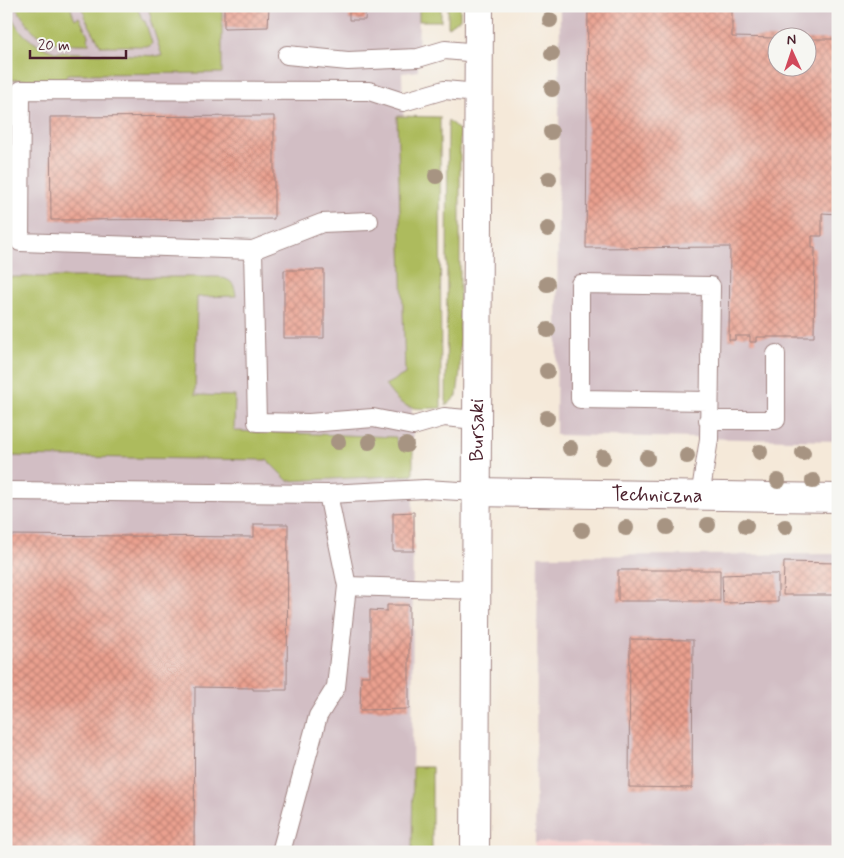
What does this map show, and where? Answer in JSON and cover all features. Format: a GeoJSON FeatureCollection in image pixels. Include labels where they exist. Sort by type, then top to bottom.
{"type":"FeatureCollection","features":[{"type":"Feature","properties":{"kind":"street","name":"Bursaki"},"geometry":{"type":"LineString","coordinates":[[475,852],[479,6]]}},
{"type":"Feature","properties":{"kind":"street","name":"Techniczna"},"geometry":{"type":"LineString","coordinates":[[477,492],[838,498]]}},
{"type":"Feature","properties":{"kind":"lane"},"geometry":{"type":"LineString","coordinates":[[287,55],[348,61],[418,58],[445,50],[479,53]]}},
{"type":"Feature","properties":{"kind":"lane"},"geometry":{"type":"LineString","coordinates":[[369,222],[322,223],[253,250],[20,242],[20,90],[370,91],[403,102],[444,90],[479,93]]}},
{"type":"Feature","properties":{"kind":"lane"},"geometry":{"type":"LineString","coordinates":[[253,250],[256,422],[309,423],[373,418],[413,426],[444,417],[477,420]]}},
{"type":"Feature","properties":{"kind":"lane"},"geometry":{"type":"LineString","coordinates":[[700,496],[709,439],[711,286],[580,284],[580,399],[708,401]]}},
{"type":"Feature","properties":{"kind":"lane"},"geometry":{"type":"LineString","coordinates":[[708,420],[776,420],[776,354]]}},
{"type":"Feature","properties":{"kind":"lane"},"geometry":{"type":"LineString","coordinates":[[6,491],[328,494],[425,489],[477,492]]}},
{"type":"Feature","properties":{"kind":"lane"},"geometry":{"type":"LineString","coordinates":[[281,852],[318,716],[336,687],[347,586],[328,494]]}},
{"type":"Feature","properties":{"kind":"lane"},"geometry":{"type":"LineString","coordinates":[[347,586],[476,590]]}},
{"type":"Feature","properties":{"kind":"shaded area"},"geometry":{"type":"Polygon","coordinates":[[[6,6],[419,6],[418,71],[402,73],[413,445],[412,852],[6,852],[6,6]]]}},
{"type":"Feature","properties":{"kind":"shaded area"},"geometry":{"type":"Polygon","coordinates":[[[560,6],[838,6],[838,441],[556,435],[560,6]]]}},
{"type":"Feature","properties":{"kind":"shaded area"},"geometry":{"type":"Polygon","coordinates":[[[838,554],[838,848],[535,842],[538,556],[838,554]]]}},
{"type":"Feature","properties":{"kind":"shaded area"},"geometry":{"type":"Polygon","coordinates":[[[535,842],[838,848],[838,852],[535,852],[535,842]]]}},
{"type":"Feature","properties":{"kind":"green space"},"geometry":{"type":"Polygon","coordinates":[[[6,6],[8,6],[15,23],[31,41],[55,52],[162,56],[150,19],[148,6],[222,6],[222,73],[68,74],[65,79],[6,80],[6,6]]]}},
{"type":"Feature","properties":{"kind":"green space"},"geometry":{"type":"Polygon","coordinates":[[[15,6],[74,6],[71,9],[75,19],[79,17],[88,35],[89,44],[52,42],[44,39],[31,28],[15,6]]]}},
{"type":"Feature","properties":{"kind":"green space"},"geometry":{"type":"Polygon","coordinates":[[[80,6],[147,6],[138,9],[143,21],[145,21],[152,43],[150,46],[101,46],[80,6]]]}},
{"type":"Feature","properties":{"kind":"green space"},"geometry":{"type":"Polygon","coordinates":[[[419,6],[441,6],[441,21],[419,21],[419,6]]]}},
{"type":"Feature","properties":{"kind":"green space"},"geometry":{"type":"Polygon","coordinates":[[[448,6],[460,6],[460,19],[448,27],[448,6]]]}},
{"type":"Feature","properties":{"kind":"green space"},"geometry":{"type":"Polygon","coordinates":[[[397,116],[440,117],[441,408],[408,407],[397,400],[385,385],[405,374],[397,116]]]}},
{"type":"Feature","properties":{"kind":"green space"},"geometry":{"type":"Polygon","coordinates":[[[448,120],[459,130],[460,136],[460,372],[457,396],[446,406],[448,120]]]}},
{"type":"Feature","properties":{"kind":"green space"},"geometry":{"type":"Polygon","coordinates":[[[6,277],[219,277],[230,281],[235,288],[236,296],[197,297],[195,395],[235,396],[234,431],[396,437],[397,444],[413,445],[413,475],[288,481],[267,460],[6,456],[6,277]]]}},
{"type":"Feature","properties":{"kind":"green space"},"geometry":{"type":"Polygon","coordinates":[[[413,767],[432,767],[432,852],[412,852],[413,767]]]}},
{"type":"Feature","properties":{"kind":"building"},"geometry":{"type":"Polygon","coordinates":[[[224,6],[269,6],[268,27],[224,28],[224,6]]]}},
{"type":"Feature","properties":{"kind":"building"},"geometry":{"type":"Polygon","coordinates":[[[349,6],[366,6],[365,20],[349,20],[349,6]]]}},
{"type":"Feature","properties":{"kind":"building"},"geometry":{"type":"Polygon","coordinates":[[[588,6],[732,6],[732,37],[766,38],[766,78],[816,78],[816,39],[838,39],[838,214],[822,213],[822,236],[812,236],[812,248],[815,248],[814,337],[756,337],[756,342],[750,342],[750,336],[735,336],[735,340],[729,340],[730,247],[586,248],[588,6]]]}},
{"type":"Feature","properties":{"kind":"building"},"geometry":{"type":"Polygon","coordinates":[[[274,116],[274,219],[51,220],[50,117],[274,116]]]}},
{"type":"Feature","properties":{"kind":"building"},"geometry":{"type":"Polygon","coordinates":[[[284,270],[324,270],[324,338],[284,338],[284,270]]]}},
{"type":"Feature","properties":{"kind":"building"},"geometry":{"type":"Polygon","coordinates":[[[414,512],[414,551],[393,551],[393,513],[414,512]]]}},
{"type":"Feature","properties":{"kind":"building"},"geometry":{"type":"Polygon","coordinates":[[[254,524],[288,524],[287,690],[195,687],[194,852],[6,852],[6,535],[254,537],[254,524]]]}},
{"type":"Feature","properties":{"kind":"building"},"geometry":{"type":"Polygon","coordinates":[[[784,562],[838,563],[838,595],[783,595],[784,562]]]}},
{"type":"Feature","properties":{"kind":"building"},"geometry":{"type":"Polygon","coordinates":[[[618,570],[720,570],[720,601],[618,601],[618,570]]]}},
{"type":"Feature","properties":{"kind":"building"},"geometry":{"type":"Polygon","coordinates":[[[778,574],[778,602],[723,603],[722,575],[778,574]]]}},
{"type":"Feature","properties":{"kind":"building"},"geometry":{"type":"Polygon","coordinates":[[[387,605],[409,605],[409,709],[360,710],[361,676],[370,676],[370,610],[387,611],[387,605]]]}},
{"type":"Feature","properties":{"kind":"building"},"geometry":{"type":"Polygon","coordinates":[[[630,639],[693,640],[692,788],[629,787],[630,639]]]}}]}
